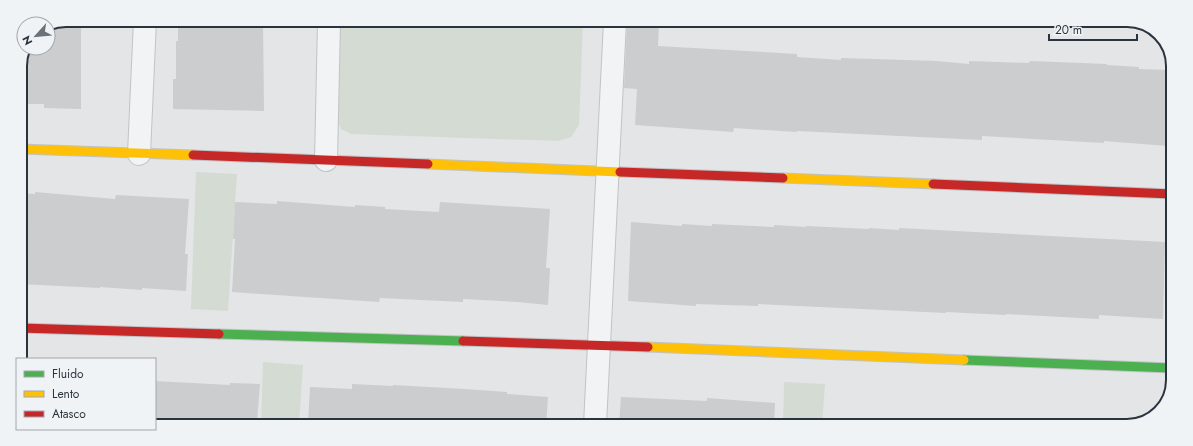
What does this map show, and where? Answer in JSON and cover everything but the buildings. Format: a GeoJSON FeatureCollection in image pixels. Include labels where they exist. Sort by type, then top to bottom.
{"type":"FeatureCollection","features":[{"type":"Feature","properties":{"kind":"street"},"geometry":{"type":"LineString","coordinates":[[139,154],[145,27]]}},
{"type":"Feature","properties":{"kind":"street"},"geometry":{"type":"LineString","coordinates":[[326,160],[329,27]]}},
{"type":"Feature","properties":{"kind":"street"},"geometry":{"type":"LineString","coordinates":[[595,419],[615,27]]}},
{"type":"Feature","properties":{"kind":"street"},"geometry":{"type":"LineString","coordinates":[[27,149],[1166,194]]}},
{"type":"Feature","properties":{"kind":"street"},"geometry":{"type":"LineString","coordinates":[[27,328],[598,345],[1166,368]]}},
{"type":"Feature","properties":{"kind":"shaded area"},"geometry":{"type":"Polygon","coordinates":[[[339,27],[583,27],[579,125],[571,137],[558,141],[351,134],[341,129],[337,119],[339,27]]]}},
{"type":"Feature","properties":{"kind":"shaded area"},"geometry":{"type":"Polygon","coordinates":[[[196,172],[237,174],[228,311],[191,309],[196,172]]]}},
{"type":"Feature","properties":{"kind":"shaded area"},"geometry":{"type":"Polygon","coordinates":[[[263,362],[303,365],[299,419],[261,419],[263,362]]]}},
{"type":"Feature","properties":{"kind":"shaded area"},"geometry":{"type":"Polygon","coordinates":[[[784,382],[825,384],[822,419],[783,419],[784,382]]]}},
{"type":"Feature","properties":{"kind":"traffic: fast"},"geometry":{"type":"LineString","coordinates":[[219,334],[463,341]]}},
{"type":"Feature","properties":{"kind":"traffic: fast"},"geometry":{"type":"LineString","coordinates":[[964,360],[1166,368]]}},
{"type":"Feature","properties":{"kind":"traffic: slow"},"geometry":{"type":"LineString","coordinates":[[27,149],[193,155]]}},
{"type":"Feature","properties":{"kind":"traffic: slow"},"geometry":{"type":"LineString","coordinates":[[428,164],[620,172]]}},
{"type":"Feature","properties":{"kind":"traffic: slow"},"geometry":{"type":"LineString","coordinates":[[783,178],[933,184]]}},
{"type":"Feature","properties":{"kind":"traffic: slow"},"geometry":{"type":"LineString","coordinates":[[648,347],[964,360]]}},
{"type":"Feature","properties":{"kind":"traffic: jam"},"geometry":{"type":"LineString","coordinates":[[193,155],[428,164]]}},
{"type":"Feature","properties":{"kind":"traffic: jam"},"geometry":{"type":"LineString","coordinates":[[620,172],[783,178]]}},
{"type":"Feature","properties":{"kind":"traffic: jam"},"geometry":{"type":"LineString","coordinates":[[933,184],[1166,194]]}},
{"type":"Feature","properties":{"kind":"traffic: jam"},"geometry":{"type":"LineString","coordinates":[[27,328],[219,334]]}},
{"type":"Feature","properties":{"kind":"traffic: jam"},"geometry":{"type":"LineString","coordinates":[[463,341],[648,347]]}}]}
